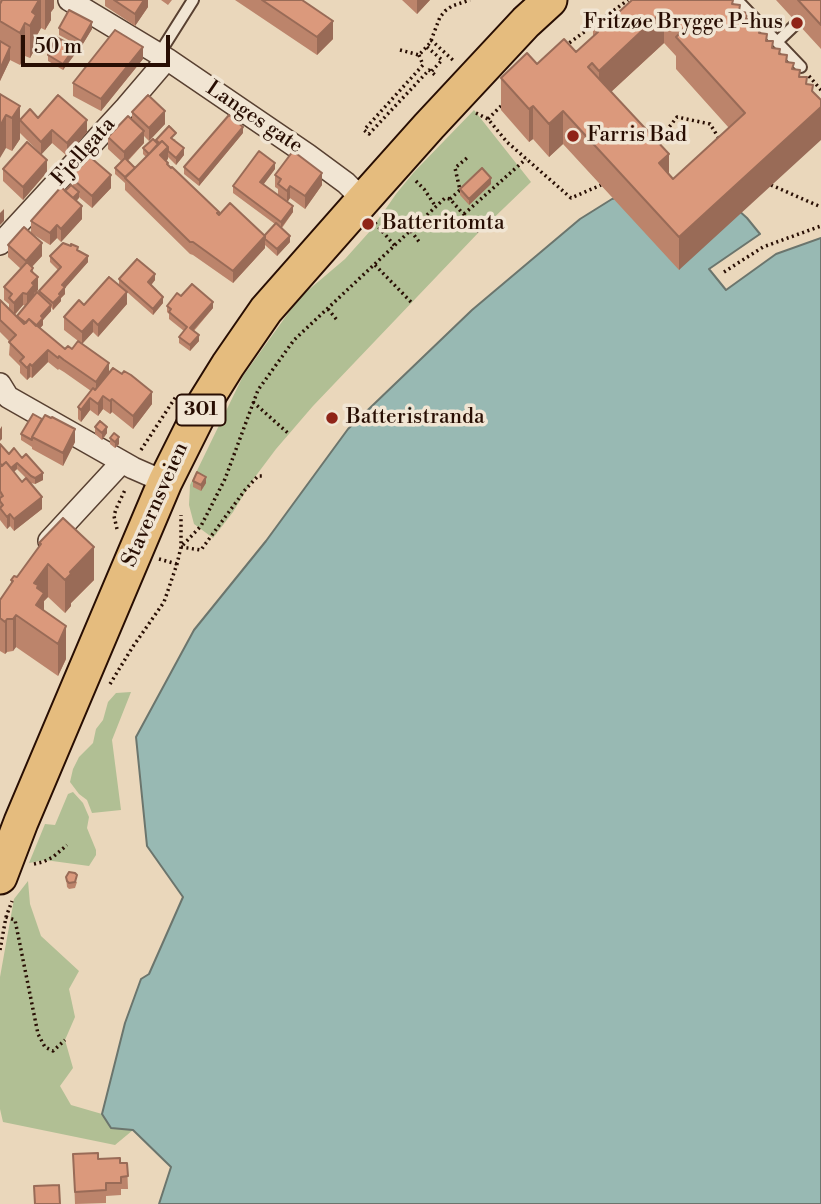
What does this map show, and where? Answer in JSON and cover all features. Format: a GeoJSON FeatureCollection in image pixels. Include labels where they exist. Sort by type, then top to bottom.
{"type":"FeatureCollection","features":[{"type":"Feature","properties":{"kind":"main road","name":"Stavernsveien"},"geometry":{"type":"LineString","coordinates":[[0,877],[20,822],[165,482],[205,402],[267,310],[368,210],[429,126],[540,7]]}},
{"type":"Feature","properties":{"kind":"street","name":"Langes gate"},"geometry":{"type":"LineString","coordinates":[[69,0],[163,56],[309,155],[346,183],[368,210]]}},
{"type":"Feature","properties":{"kind":"street","name":"Fjellgata"},"geometry":{"type":"LineString","coordinates":[[0,244],[126,107],[163,56]]}},
{"type":"Feature","properties":{"kind":"street"},"geometry":{"type":"LineString","coordinates":[[0,384],[8,397],[122,462],[165,482]]}},
{"type":"Feature","properties":{"kind":"street"},"geometry":{"type":"LineString","coordinates":[[36,559],[49,540],[122,462]]}},
{"type":"Feature","properties":{"kind":"lane"},"geometry":{"type":"LineString","coordinates":[[163,56],[193,0]]}},
{"type":"Feature","properties":{"kind":"lane"},"geometry":{"type":"LineString","coordinates":[[737,0],[801,67]]}},
{"type":"Feature","properties":{"kind":"lane"},"geometry":{"type":"LineString","coordinates":[[777,42],[797,23]]}},
{"type":"Feature","properties":{"kind":"path"},"geometry":{"type":"LineString","coordinates":[[419,55],[427,47],[445,11],[470,0]]}},
{"type":"Feature","properties":{"kind":"path"},"geometry":{"type":"LineString","coordinates":[[559,51],[628,0]]}},
{"type":"Feature","properties":{"kind":"path"},"geometry":{"type":"LineString","coordinates":[[431,40],[457,63]]}},
{"type":"Feature","properties":{"kind":"path"},"geometry":{"type":"LineString","coordinates":[[419,55],[423,65],[364,130],[369,134],[429,70],[433,73],[442,60],[427,47]]}},
{"type":"Feature","properties":{"kind":"path"},"geometry":{"type":"LineString","coordinates":[[400,50],[419,55]]}},
{"type":"Feature","properties":{"kind":"path"},"geometry":{"type":"LineString","coordinates":[[488,119],[511,97]]}},
{"type":"Feature","properties":{"kind":"path"},"geometry":{"type":"LineString","coordinates":[[476,113],[488,119],[508,142],[571,198],[601,185]]}},
{"type":"Feature","properties":{"kind":"path"},"geometry":{"type":"LineString","coordinates":[[652,148],[677,117],[710,124],[721,143]]}},
{"type":"Feature","properties":{"kind":"path"},"geometry":{"type":"LineString","coordinates":[[450,199],[460,190],[455,169],[468,157]]}},
{"type":"Feature","properties":{"kind":"path"},"geometry":{"type":"LineString","coordinates":[[464,214],[526,159]]}},
{"type":"Feature","properties":{"kind":"path"},"geometry":{"type":"LineString","coordinates":[[416,180],[436,206]]}},
{"type":"Feature","properties":{"kind":"path"},"geometry":{"type":"LineString","coordinates":[[771,185],[821,207]]}},
{"type":"Feature","properties":{"kind":"path"},"geometry":{"type":"LineString","coordinates":[[153,556],[177,564],[181,547],[201,526],[225,479],[258,390],[294,340],[445,198],[450,199],[479,232]]}},
{"type":"Feature","properties":{"kind":"path"},"geometry":{"type":"LineString","coordinates":[[368,210],[395,246]]}},
{"type":"Feature","properties":{"kind":"path"},"geometry":{"type":"LineString","coordinates":[[724,272],[763,247],[821,226]]}},
{"type":"Feature","properties":{"kind":"path"},"geometry":{"type":"LineString","coordinates":[[411,231],[420,243]]}},
{"type":"Feature","properties":{"kind":"path"},"geometry":{"type":"LineString","coordinates":[[375,265],[411,302]]}},
{"type":"Feature","properties":{"kind":"path"},"geometry":{"type":"LineString","coordinates":[[328,309],[337,320]]}},
{"type":"Feature","properties":{"kind":"path"},"geometry":{"type":"LineString","coordinates":[[253,402],[289,434]]}},
{"type":"Feature","properties":{"kind":"path"},"geometry":{"type":"LineString","coordinates":[[181,547],[201,550],[245,490],[258,476],[264,476]]}},
{"type":"Feature","properties":{"kind":"path"},"geometry":{"type":"LineString","coordinates":[[123,534],[116,527],[114,516],[126,487]]}},
{"type":"Feature","properties":{"kind":"path"},"geometry":{"type":"LineString","coordinates":[[32,864],[53,857],[67,845]]}},
{"type":"Feature","properties":{"kind":"path"},"geometry":{"type":"LineString","coordinates":[[6,917],[15,920],[38,1034],[45,1047],[53,1051],[65,1040]]}},
{"type":"Feature","properties":{"kind":"green space"},"geometry":{"type":"Polygon","coordinates":[[[474,110],[531,182],[479,232],[313,406],[276,449],[213,538],[194,524],[189,505],[190,485],[243,376],[299,298],[345,259],[371,230],[414,172],[474,110]]]}},
{"type":"Feature","properties":{"kind":"green space"},"geometry":{"type":"Polygon","coordinates":[[[131,692],[112,740],[121,810],[92,813],[87,800],[70,782],[73,769],[79,757],[93,743],[108,702],[116,693],[131,692]]]}},
{"type":"Feature","properties":{"kind":"green space"},"geometry":{"type":"Polygon","coordinates":[[[73,792],[83,803],[89,817],[87,828],[96,855],[89,866],[45,860],[29,863],[45,824],[55,825],[68,794],[73,792]]]}},
{"type":"Feature","properties":{"kind":"green space"},"geometry":{"type":"Polygon","coordinates":[[[28,881],[30,904],[41,936],[79,971],[69,989],[75,1017],[65,1040],[73,1068],[60,1086],[71,1105],[102,1114],[111,1128],[133,1130],[115,1145],[3,1122],[0,1109],[0,977],[14,899],[28,881]]]}},
{"type":"Feature","properties":{"kind":"water"},"geometry":{"type":"Polygon","coordinates":[[[644,190],[737,209],[747,218],[760,234],[709,269],[726,290],[776,254],[821,238],[821,1204],[159,1204],[171,1167],[133,1130],[111,1128],[102,1114],[125,1023],[141,979],[149,974],[183,897],[147,846],[136,737],[194,630],[266,541],[348,429],[472,310],[580,219],[612,199],[644,190]]]}},
{"type":"Feature","properties":{"kind":"building"},"geometry":{"type":"Polygon","coordinates":[[[2,0],[39,0],[32,12],[36,15],[30,26],[25,23],[20,33],[0,21],[2,0]]]}},
{"type":"Feature","properties":{"kind":"building"},"geometry":{"type":"Polygon","coordinates":[[[114,0],[144,0],[135,14],[114,0]]]}},
{"type":"Feature","properties":{"kind":"building"},"geometry":{"type":"Polygon","coordinates":[[[262,0],[302,0],[333,21],[317,37],[262,0]]]}},
{"type":"Feature","properties":{"kind":"building"},"geometry":{"type":"Polygon","coordinates":[[[632,0],[733,0],[732,4],[740,5],[739,11],[747,13],[746,19],[753,20],[752,26],[760,27],[759,33],[767,34],[766,41],[773,41],[772,48],[780,49],[779,54],[787,55],[786,62],[794,63],[792,69],[800,70],[799,77],[807,77],[806,84],[813,85],[812,91],[821,100],[821,107],[679,237],[563,111],[549,124],[533,106],[529,109],[501,78],[527,53],[537,64],[564,39],[576,52],[598,32],[593,27],[603,17],[608,22],[632,0]],[[664,10],[599,71],[592,63],[588,67],[669,154],[659,163],[673,179],[745,113],[676,37],[683,30],[664,10]]]}},
{"type":"Feature","properties":{"kind":"building"},"geometry":{"type":"Polygon","coordinates":[[[798,0],[821,0],[821,25],[798,0]]]}},
{"type":"Feature","properties":{"kind":"building"},"geometry":{"type":"Polygon","coordinates":[[[69,10],[92,22],[81,41],[59,28],[69,10]]]}},
{"type":"Feature","properties":{"kind":"building"},"geometry":{"type":"Polygon","coordinates":[[[115,30],[143,47],[101,99],[73,83],[115,30]]]}},
{"type":"Feature","properties":{"kind":"building"},"geometry":{"type":"Polygon","coordinates":[[[56,37],[75,47],[63,64],[48,55],[56,37]]]}},
{"type":"Feature","properties":{"kind":"building"},"geometry":{"type":"Polygon","coordinates":[[[0,41],[10,47],[0,69],[0,41]]]}},
{"type":"Feature","properties":{"kind":"building"},"geometry":{"type":"Polygon","coordinates":[[[0,94],[20,106],[12,118],[6,115],[0,126],[0,94]]]}},
{"type":"Feature","properties":{"kind":"building"},"geometry":{"type":"Polygon","coordinates":[[[58,95],[87,120],[67,143],[52,130],[41,142],[20,120],[30,109],[38,118],[58,95]]]}},
{"type":"Feature","properties":{"kind":"building"},"geometry":{"type":"Polygon","coordinates":[[[148,95],[165,111],[149,128],[132,112],[148,95]]]}},
{"type":"Feature","properties":{"kind":"building"},"geometry":{"type":"Polygon","coordinates":[[[229,115],[243,127],[199,180],[184,167],[229,115]]]}},
{"type":"Feature","properties":{"kind":"building"},"geometry":{"type":"Polygon","coordinates":[[[128,116],[144,131],[124,152],[108,137],[128,116]]]}},
{"type":"Feature","properties":{"kind":"building"},"geometry":{"type":"Polygon","coordinates":[[[169,126],[176,133],[171,138],[184,148],[176,158],[162,141],[159,143],[156,140],[169,126]]]}},
{"type":"Feature","properties":{"kind":"building"},"geometry":{"type":"Polygon","coordinates":[[[153,139],[158,144],[149,154],[143,148],[153,139]]]}},
{"type":"Feature","properties":{"kind":"building"},"geometry":{"type":"Polygon","coordinates":[[[162,141],[168,147],[160,155],[219,212],[219,215],[230,203],[265,236],[233,271],[190,242],[125,178],[162,141]]]}},
{"type":"Feature","properties":{"kind":"building"},"geometry":{"type":"Polygon","coordinates":[[[27,142],[47,160],[23,187],[3,169],[27,142]]]}},
{"type":"Feature","properties":{"kind":"building"},"geometry":{"type":"Polygon","coordinates":[[[259,151],[275,163],[260,182],[293,206],[281,222],[233,186],[259,151]]]}},
{"type":"Feature","properties":{"kind":"building"},"geometry":{"type":"Polygon","coordinates":[[[293,151],[322,173],[305,196],[290,186],[287,191],[278,184],[281,179],[275,175],[293,151]]]}},
{"type":"Feature","properties":{"kind":"building"},"geometry":{"type":"Polygon","coordinates":[[[90,157],[111,175],[92,196],[75,181],[77,179],[73,175],[90,157]]]}},
{"type":"Feature","properties":{"kind":"building"},"geometry":{"type":"Polygon","coordinates":[[[125,158],[135,168],[125,177],[115,168],[125,158]]]}},
{"type":"Feature","properties":{"kind":"building"},"geometry":{"type":"Polygon","coordinates":[[[482,168],[491,178],[469,199],[460,189],[482,168]]]}},
{"type":"Feature","properties":{"kind":"building"},"geometry":{"type":"Polygon","coordinates":[[[71,185],[79,192],[73,198],[65,191],[71,185]]]}},
{"type":"Feature","properties":{"kind":"building"},"geometry":{"type":"Polygon","coordinates":[[[61,187],[82,206],[61,229],[57,225],[50,233],[31,221],[61,187]]]}},
{"type":"Feature","properties":{"kind":"building"},"geometry":{"type":"Polygon","coordinates":[[[276,223],[290,236],[277,249],[265,239],[265,235],[276,223]]]}},
{"type":"Feature","properties":{"kind":"building"},"geometry":{"type":"Polygon","coordinates":[[[24,227],[42,243],[26,261],[8,245],[24,227]]]}},
{"type":"Feature","properties":{"kind":"building"},"geometry":{"type":"Polygon","coordinates":[[[63,243],[78,247],[77,250],[88,256],[62,285],[65,287],[59,294],[61,295],[53,303],[39,291],[61,267],[50,256],[63,243]]]}},
{"type":"Feature","properties":{"kind":"building"},"geometry":{"type":"Polygon","coordinates":[[[137,259],[155,274],[148,282],[163,297],[153,309],[119,279],[137,259]]]}},
{"type":"Feature","properties":{"kind":"building"},"geometry":{"type":"Polygon","coordinates":[[[27,262],[38,277],[27,294],[23,293],[14,303],[9,298],[12,294],[4,287],[27,262]]]}},
{"type":"Feature","properties":{"kind":"building"},"geometry":{"type":"Polygon","coordinates":[[[109,277],[127,292],[98,325],[93,320],[82,332],[64,317],[79,300],[84,305],[109,277]]]}},
{"type":"Feature","properties":{"kind":"building"},"geometry":{"type":"Polygon","coordinates":[[[192,284],[213,302],[190,328],[199,335],[190,345],[179,337],[187,327],[169,312],[171,309],[167,306],[177,293],[181,296],[192,284]]]}},
{"type":"Feature","properties":{"kind":"building"},"geometry":{"type":"Polygon","coordinates":[[[37,292],[51,305],[36,326],[29,319],[26,323],[17,316],[37,292]]]}},
{"type":"Feature","properties":{"kind":"building"},"geometry":{"type":"Polygon","coordinates":[[[0,300],[24,324],[29,319],[65,349],[68,346],[72,349],[78,341],[109,363],[96,382],[48,350],[27,368],[20,361],[24,357],[9,342],[16,335],[0,320],[0,300]]]}},
{"type":"Feature","properties":{"kind":"building"},"geometry":{"type":"Polygon","coordinates":[[[113,368],[122,374],[124,371],[131,375],[152,392],[133,416],[112,399],[110,401],[103,396],[98,404],[90,398],[81,410],[78,407],[113,368]]]}},
{"type":"Feature","properties":{"kind":"building"},"geometry":{"type":"Polygon","coordinates":[[[33,414],[42,419],[32,440],[21,434],[33,414]]]}},
{"type":"Feature","properties":{"kind":"building"},"geometry":{"type":"Polygon","coordinates":[[[45,415],[75,429],[63,453],[32,437],[45,415]]]}},
{"type":"Feature","properties":{"kind":"building"},"geometry":{"type":"Polygon","coordinates":[[[100,421],[107,427],[102,433],[95,427],[100,421]]]}},
{"type":"Feature","properties":{"kind":"building"},"geometry":{"type":"Polygon","coordinates":[[[114,433],[119,437],[115,442],[110,438],[114,433]]]}},
{"type":"Feature","properties":{"kind":"building"},"geometry":{"type":"Polygon","coordinates":[[[0,444],[9,454],[14,448],[22,458],[26,454],[43,473],[35,478],[17,463],[11,468],[6,462],[2,466],[0,444]]]}},
{"type":"Feature","properties":{"kind":"building"},"geometry":{"type":"Polygon","coordinates":[[[6,462],[22,482],[26,478],[42,497],[14,519],[10,514],[7,517],[0,508],[3,505],[0,498],[3,496],[0,491],[0,467],[6,462]]]}},
{"type":"Feature","properties":{"kind":"building"},"geometry":{"type":"Polygon","coordinates":[[[197,472],[206,477],[201,485],[193,481],[197,472]]]}},
{"type":"Feature","properties":{"kind":"building"},"geometry":{"type":"Polygon","coordinates":[[[63,518],[94,547],[65,580],[48,564],[34,583],[44,593],[36,605],[66,626],[58,644],[16,615],[5,622],[0,618],[0,600],[13,581],[11,580],[14,576],[17,577],[41,544],[39,543],[63,518]]]}},
{"type":"Feature","properties":{"kind":"building"},"geometry":{"type":"Polygon","coordinates":[[[69,872],[77,875],[75,882],[67,881],[69,872]]]}},
{"type":"Feature","properties":{"kind":"building"},"geometry":{"type":"Polygon","coordinates":[[[98,1153],[98,1159],[120,1158],[120,1163],[127,1163],[128,1176],[121,1177],[121,1183],[106,1183],[106,1190],[75,1192],[73,1154],[98,1153]]]}},
{"type":"Feature","properties":{"kind":"building"},"geometry":{"type":"Polygon","coordinates":[[[59,1185],[60,1204],[35,1204],[34,1186],[59,1185]]]}},
{"type":"Feature","properties":{"kind":"place","name":"Fritzøe Brygge P-hus"},"geometry":{"type":"Point","coordinates":[797,23]}},
{"type":"Feature","properties":{"kind":"place","name":"Farris Bad"},"geometry":{"type":"Point","coordinates":[573,136]}},
{"type":"Feature","properties":{"kind":"place","name":"Batteritomta"},"geometry":{"type":"Point","coordinates":[368,224]}},
{"type":"Feature","properties":{"kind":"place","name":"Batteristranda"},"geometry":{"type":"Point","coordinates":[332,418]}}]}
